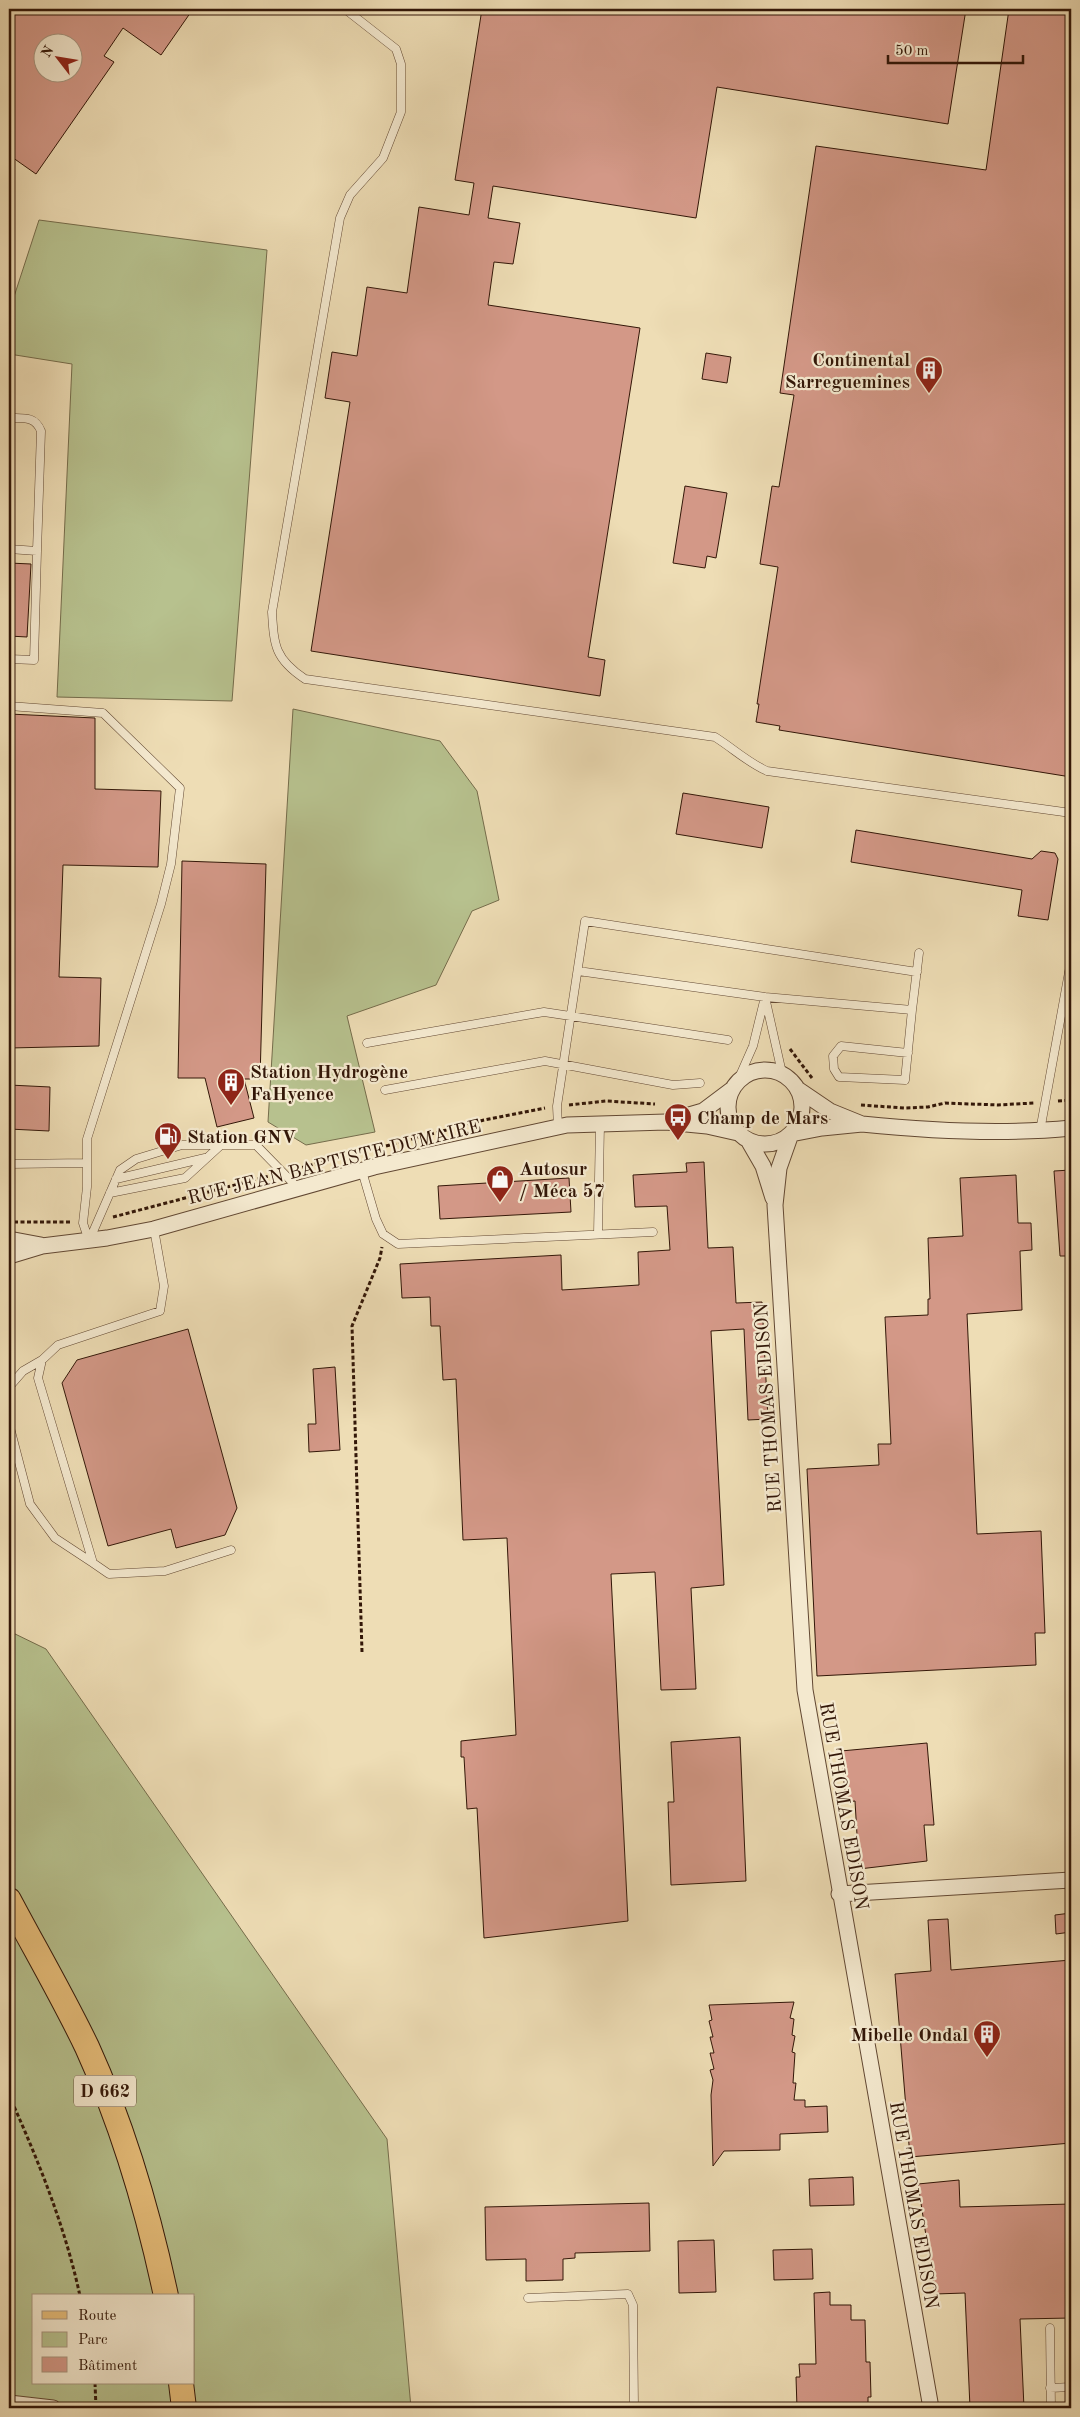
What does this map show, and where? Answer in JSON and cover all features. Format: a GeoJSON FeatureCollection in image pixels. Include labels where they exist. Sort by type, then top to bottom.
{"type":"FeatureCollection","features":[{"type":"Feature","properties":{"kind":"main road","name":"D 662"},"geometry":{"type":"LineString","coordinates":[[9,1900],[86,2047],[109,2101],[144,2207],[166,2294]]}},
{"type":"Feature","properties":{"kind":"main road"},"geometry":{"type":"LineString","coordinates":[[181,2384],[184,2408]]}},
{"type":"Feature","properties":{"kind":"street"},"geometry":{"type":"LineString","coordinates":[[758,1070],[782,1073],[792,1080],[802,1101],[802,1113],[798,1124],[791,1134],[782,1140],[770,1144],[759,1144],[743,1137],[731,1124],[728,1112],[735,1085],[748,1074],[758,1070]]}},
{"type":"Feature","properties":{"kind":"street","name":"RUE JEAN BAPTISTE DUMAIRE"},"geometry":{"type":"LineString","coordinates":[[666,1122],[703,1110],[735,1085]]}},
{"type":"Feature","properties":{"kind":"street"},"geometry":{"type":"LineString","coordinates":[[798,1090],[830,1111],[862,1124]]}},
{"type":"Feature","properties":{"kind":"street","name":"RUE JEAN BAPTISTE DUMAIRE"},"geometry":{"type":"LineString","coordinates":[[9,1256],[42,1246],[89,1241],[154,1229],[362,1171],[558,1127],[666,1122],[707,1126],[743,1137]]}},
{"type":"Feature","properties":{"kind":"street"},"geometry":{"type":"LineString","coordinates":[[791,1134],[822,1128],[862,1124],[927,1130],[1040,1131],[1071,1128]]}},
{"type":"Feature","properties":{"kind":"street","name":"RUE THOMAS EDISON"},"geometry":{"type":"LineString","coordinates":[[791,1134],[778,1168],[775,1205],[805,1690],[839,1894],[931,2408]]}},
{"type":"Feature","properties":{"kind":"street","name":"RUE THOMAS EDISON"},"geometry":{"type":"LineString","coordinates":[[743,1137],[763,1166],[775,1205]]}},
{"type":"Feature","properties":{"kind":"street","name":"RUE JEAN BAPTISTE DUMAIRE"},"geometry":{"type":"LineString","coordinates":[[9,1239],[42,1246]]}},
{"type":"Feature","properties":{"kind":"street"},"geometry":{"type":"LineString","coordinates":[[839,1894],[1071,1880]]}},
{"type":"Feature","properties":{"kind":"street"},"geometry":{"type":"LineString","coordinates":[[9,2403],[53,2408]]}},
{"type":"Feature","properties":{"kind":"lane"},"geometry":{"type":"LineString","coordinates":[[345,9],[396,49],[402,64],[401,112],[383,158],[350,195],[340,218],[272,612],[273,636],[278,653],[287,667],[305,679],[715,737],[732,748],[746,761],[766,771],[1071,812]]}},
{"type":"Feature","properties":{"kind":"lane"},"geometry":{"type":"LineString","coordinates":[[9,418],[31,419],[38,423],[41,431],[34,660],[9,659]]}},
{"type":"Feature","properties":{"kind":"lane"},"geometry":{"type":"LineString","coordinates":[[9,549],[36,551]]}},
{"type":"Feature","properties":{"kind":"lane"},"geometry":{"type":"LineString","coordinates":[[9,706],[103,713],[180,788],[169,872],[87,1139],[83,1223],[89,1241]]}},
{"type":"Feature","properties":{"kind":"lane"},"geometry":{"type":"LineString","coordinates":[[558,1127],[557,1106],[585,920],[917,972]]}},
{"type":"Feature","properties":{"kind":"lane"},"geometry":{"type":"LineString","coordinates":[[908,1053],[841,1046],[833,1056],[834,1069],[840,1077],[905,1080],[908,1053],[912,1010],[919,953]]}},
{"type":"Feature","properties":{"kind":"lane"},"geometry":{"type":"LineString","coordinates":[[1040,1131],[1071,961]]}},
{"type":"Feature","properties":{"kind":"lane"},"geometry":{"type":"LineString","coordinates":[[578,971],[765,997],[912,1010]]}},
{"type":"Feature","properties":{"kind":"lane"},"geometry":{"type":"LineString","coordinates":[[765,997],[782,1073]]}},
{"type":"Feature","properties":{"kind":"lane"},"geometry":{"type":"LineString","coordinates":[[735,1085],[753,1046],[765,997]]}},
{"type":"Feature","properties":{"kind":"lane"},"geometry":{"type":"LineString","coordinates":[[367,1043],[544,1012],[728,1040]]}},
{"type":"Feature","properties":{"kind":"lane"},"geometry":{"type":"LineString","coordinates":[[385,1090],[545,1061],[673,1085],[700,1083]]}},
{"type":"Feature","properties":{"kind":"lane"},"geometry":{"type":"LineString","coordinates":[[598,1234],[600,1124]]}},
{"type":"Feature","properties":{"kind":"lane"},"geometry":{"type":"LineString","coordinates":[[89,1241],[120,1170],[136,1159],[182,1144],[256,1145],[298,1188]]}},
{"type":"Feature","properties":{"kind":"lane"},"geometry":{"type":"LineString","coordinates":[[110,1193],[185,1178],[221,1145]]}},
{"type":"Feature","properties":{"kind":"lane"},"geometry":{"type":"LineString","coordinates":[[116,1179],[207,1158]]}},
{"type":"Feature","properties":{"kind":"lane"},"geometry":{"type":"LineString","coordinates":[[9,1164],[87,1163]]}},
{"type":"Feature","properties":{"kind":"lane"},"geometry":{"type":"LineString","coordinates":[[362,1171],[376,1219],[383,1234],[398,1244],[653,1232]]}},
{"type":"Feature","properties":{"kind":"lane"},"geometry":{"type":"LineString","coordinates":[[9,1387],[22,1370],[42,1360],[58,1345],[160,1311],[164,1286],[154,1229]]}},
{"type":"Feature","properties":{"kind":"lane"},"geometry":{"type":"LineString","coordinates":[[42,1360],[38,1378],[92,1563]]}},
{"type":"Feature","properties":{"kind":"lane"},"geometry":{"type":"LineString","coordinates":[[9,1424],[30,1504],[55,1538],[109,1574],[165,1571],[231,1550]]}},
{"type":"Feature","properties":{"kind":"lane"},"geometry":{"type":"LineString","coordinates":[[528,2298],[628,2294],[633,2305],[634,2408]]}},
{"type":"Feature","properties":{"kind":"lane"},"geometry":{"type":"LineString","coordinates":[[1050,2328],[1050,2408]]}},
{"type":"Feature","properties":{"kind":"lane"},"geometry":{"type":"LineString","coordinates":[[1050,2388],[1071,2387]]}},
{"type":"Feature","properties":{"kind":"path"},"geometry":{"type":"LineString","coordinates":[[9,1222],[83,1223]]}},
{"type":"Feature","properties":{"kind":"path"},"geometry":{"type":"LineString","coordinates":[[362,1652],[352,1326],[380,1258],[383,1234]]}},
{"type":"Feature","properties":{"kind":"path"},"geometry":{"type":"LineString","coordinates":[[9,2095],[35,2151],[72,2261],[80,2294]]}},
{"type":"Feature","properties":{"kind":"path"},"geometry":{"type":"LineString","coordinates":[[95,2384],[96,2408]]}},
{"type":"Feature","properties":{"kind":"green space"},"geometry":{"type":"Polygon","coordinates":[[[39,220],[267,250],[232,701],[57,697],[72,364],[9,354],[9,312],[39,220]]]}},
{"type":"Feature","properties":{"kind":"green space"},"geometry":{"type":"Polygon","coordinates":[[[293,709],[440,741],[477,791],[499,900],[472,911],[436,985],[347,1016],[375,1132],[306,1145],[268,1122],[293,709]]]}},
{"type":"Feature","properties":{"kind":"green space"},"geometry":{"type":"Polygon","coordinates":[[[9,1631],[46,1649],[387,2139],[411,2408],[9,2408],[9,1631]]]}},
{"type":"Feature","properties":{"kind":"building"},"geometry":{"type":"Polygon","coordinates":[[[9,9],[193,9],[161,55],[123,28],[104,56],[114,62],[36,174],[9,155],[9,9]]]}},
{"type":"Feature","properties":{"kind":"building"},"geometry":{"type":"Polygon","coordinates":[[[482,9],[966,9],[948,124],[717,87],[696,218],[493,186],[488,218],[520,223],[513,264],[494,262],[488,305],[640,328],[588,657],[605,660],[600,696],[311,651],[350,402],[325,398],[332,352],[357,356],[367,287],[407,293],[419,207],[469,215],[474,183],[455,180],[482,9]]]}},
{"type":"Feature","properties":{"kind":"building","name":"Continental Sarreguemines"},"geometry":{"type":"Polygon","coordinates":[[[1009,9],[1071,9],[1071,777],[779,730],[780,726],[756,722],[759,704],[757,704],[778,567],[760,564],[772,486],[779,487],[794,395],[780,393],[816,146],[986,170],[1009,9]]]}},
{"type":"Feature","properties":{"kind":"building"},"geometry":{"type":"Polygon","coordinates":[[[706,353],[731,357],[727,383],[702,379],[706,353]]]}},
{"type":"Feature","properties":{"kind":"building"},"geometry":{"type":"Polygon","coordinates":[[[685,486],[727,493],[716,558],[707,556],[705,568],[673,563],[685,486]]]}},
{"type":"Feature","properties":{"kind":"building"},"geometry":{"type":"Polygon","coordinates":[[[9,563],[31,564],[27,637],[9,636],[9,563]]]}},
{"type":"Feature","properties":{"kind":"building"},"geometry":{"type":"Polygon","coordinates":[[[9,714],[95,718],[95,789],[161,791],[158,867],[63,865],[59,977],[101,978],[99,1046],[9,1048],[9,714]]]}},
{"type":"Feature","properties":{"kind":"building"},"geometry":{"type":"Polygon","coordinates":[[[683,793],[769,807],[762,848],[676,834],[683,793]]]}},
{"type":"Feature","properties":{"kind":"building"},"geometry":{"type":"Polygon","coordinates":[[[856,830],[1032,859],[1041,851],[1055,853],[1058,859],[1048,920],[1018,916],[1022,890],[851,862],[856,830]]]}},
{"type":"Feature","properties":{"kind":"building"},"geometry":{"type":"Polygon","coordinates":[[[182,861],[266,864],[260,1079],[244,1079],[254,1118],[217,1127],[205,1078],[178,1078],[182,861]]]}},
{"type":"Feature","properties":{"kind":"building"},"geometry":{"type":"Polygon","coordinates":[[[9,1085],[50,1087],[49,1131],[9,1129],[9,1085]]]}},
{"type":"Feature","properties":{"kind":"building"},"geometry":{"type":"Polygon","coordinates":[[[704,1162],[708,1248],[733,1247],[736,1303],[762,1302],[768,1419],[748,1420],[744,1329],[711,1331],[724,1585],[691,1588],[696,1689],[661,1690],[655,1572],[611,1574],[628,1921],[484,1938],[477,1808],[467,1809],[464,1757],[461,1757],[461,1741],[516,1735],[507,1538],[463,1540],[456,1379],[443,1380],[440,1326],[431,1326],[430,1297],[402,1298],[400,1264],[561,1255],[562,1290],[639,1285],[638,1252],[670,1250],[667,1206],[635,1207],[633,1175],[687,1172],[686,1163],[704,1162]]]}},
{"type":"Feature","properties":{"kind":"building"},"geometry":{"type":"Polygon","coordinates":[[[1071,1170],[1071,1256],[1060,1256],[1054,1171],[1071,1170]]]}},
{"type":"Feature","properties":{"kind":"building"},"geometry":{"type":"Polygon","coordinates":[[[1016,1175],[1018,1223],[1031,1223],[1032,1250],[1020,1251],[1022,1310],[967,1314],[977,1534],[1041,1531],[1045,1633],[1035,1633],[1036,1665],[817,1676],[807,1469],[879,1465],[878,1444],[891,1444],[885,1317],[928,1315],[928,1299],[930,1299],[928,1238],[963,1236],[960,1178],[1016,1175]]]}},
{"type":"Feature","properties":{"kind":"building","name":"Autosur / Méca 57"},"geometry":{"type":"Polygon","coordinates":[[[569,1178],[571,1212],[440,1219],[438,1186],[569,1178]]]}},
{"type":"Feature","properties":{"kind":"building"},"geometry":{"type":"Polygon","coordinates":[[[188,1329],[237,1508],[225,1535],[176,1548],[171,1529],[108,1546],[62,1383],[77,1360],[188,1329]]]}},
{"type":"Feature","properties":{"kind":"building"},"geometry":{"type":"Polygon","coordinates":[[[335,1367],[340,1450],[309,1452],[308,1424],[316,1424],[313,1369],[335,1367]]]}},
{"type":"Feature","properties":{"kind":"building"},"geometry":{"type":"Polygon","coordinates":[[[740,1737],[746,1881],[671,1885],[668,1802],[674,1802],[671,1742],[740,1737]]]}},
{"type":"Feature","properties":{"kind":"building"},"geometry":{"type":"Polygon","coordinates":[[[927,1743],[934,1825],[924,1825],[927,1861],[859,1869],[855,1801],[846,1802],[841,1751],[927,1743]]]}},
{"type":"Feature","properties":{"kind":"building"},"geometry":{"type":"Polygon","coordinates":[[[1071,1913],[1071,1932],[1056,1934],[1055,1915],[1071,1913]]]}},
{"type":"Feature","properties":{"kind":"building","name":"Mibelle Ondal"},"geometry":{"type":"Polygon","coordinates":[[[948,1919],[951,1970],[1071,1960],[1071,2143],[910,2157],[895,1974],[931,1971],[928,1920],[948,1919]]]}},
{"type":"Feature","properties":{"kind":"building"},"geometry":{"type":"Polygon","coordinates":[[[794,2002],[790,2018],[794,2019],[792,2035],[795,2036],[792,2052],[795,2053],[793,2083],[796,2083],[794,2100],[805,2100],[805,2107],[827,2106],[828,2132],[780,2134],[780,2150],[724,2151],[713,2166],[711,2095],[713,2080],[710,2070],[714,2069],[710,2053],[714,2053],[710,2037],[713,2037],[709,2021],[712,2020],[709,2005],[794,2002]]]}},
{"type":"Feature","properties":{"kind":"building"},"geometry":{"type":"Polygon","coordinates":[[[853,2177],[854,2205],[810,2206],[809,2179],[853,2177]]]}},
{"type":"Feature","properties":{"kind":"building"},"geometry":{"type":"Polygon","coordinates":[[[959,2180],[960,2207],[1071,2204],[1071,2318],[1020,2319],[1024,2408],[970,2408],[965,2293],[935,2294],[918,2184],[959,2180]]]}},
{"type":"Feature","properties":{"kind":"building"},"geometry":{"type":"Polygon","coordinates":[[[649,2203],[650,2251],[575,2253],[575,2258],[563,2259],[563,2280],[526,2281],[526,2259],[486,2260],[485,2207],[649,2203]]]}},
{"type":"Feature","properties":{"kind":"building"},"geometry":{"type":"Polygon","coordinates":[[[714,2240],[716,2292],[679,2293],[678,2241],[714,2240]]]}},
{"type":"Feature","properties":{"kind":"building"},"geometry":{"type":"Polygon","coordinates":[[[812,2249],[813,2279],[774,2280],[773,2250],[812,2249]]]}},
{"type":"Feature","properties":{"kind":"building"},"geometry":{"type":"Polygon","coordinates":[[[830,2292],[830,2305],[851,2305],[851,2320],[865,2320],[866,2362],[870,2362],[871,2397],[868,2397],[868,2408],[797,2408],[796,2377],[800,2377],[799,2364],[816,2364],[814,2293],[830,2292]]]}},
{"type":"Feature","properties":{"kind":"place","name":"Continental Sarreguemines"},"geometry":{"type":"Point","coordinates":[929,394]}},
{"type":"Feature","properties":{"kind":"place","name":"Station Hydrogène FaHyence"},"geometry":{"type":"Point","coordinates":[231,1106]}},
{"type":"Feature","properties":{"kind":"place","name":"Champ de Mars"},"geometry":{"type":"Point","coordinates":[678,1141]}},
{"type":"Feature","properties":{"kind":"place","name":"Station GNV"},"geometry":{"type":"Point","coordinates":[168,1160]}},
{"type":"Feature","properties":{"kind":"place","name":"Autosur / Méca 57"},"geometry":{"type":"Point","coordinates":[500,1203]}},
{"type":"Feature","properties":{"kind":"place","name":"Mibelle Ondal"},"geometry":{"type":"Point","coordinates":[987,2058]}}]}
